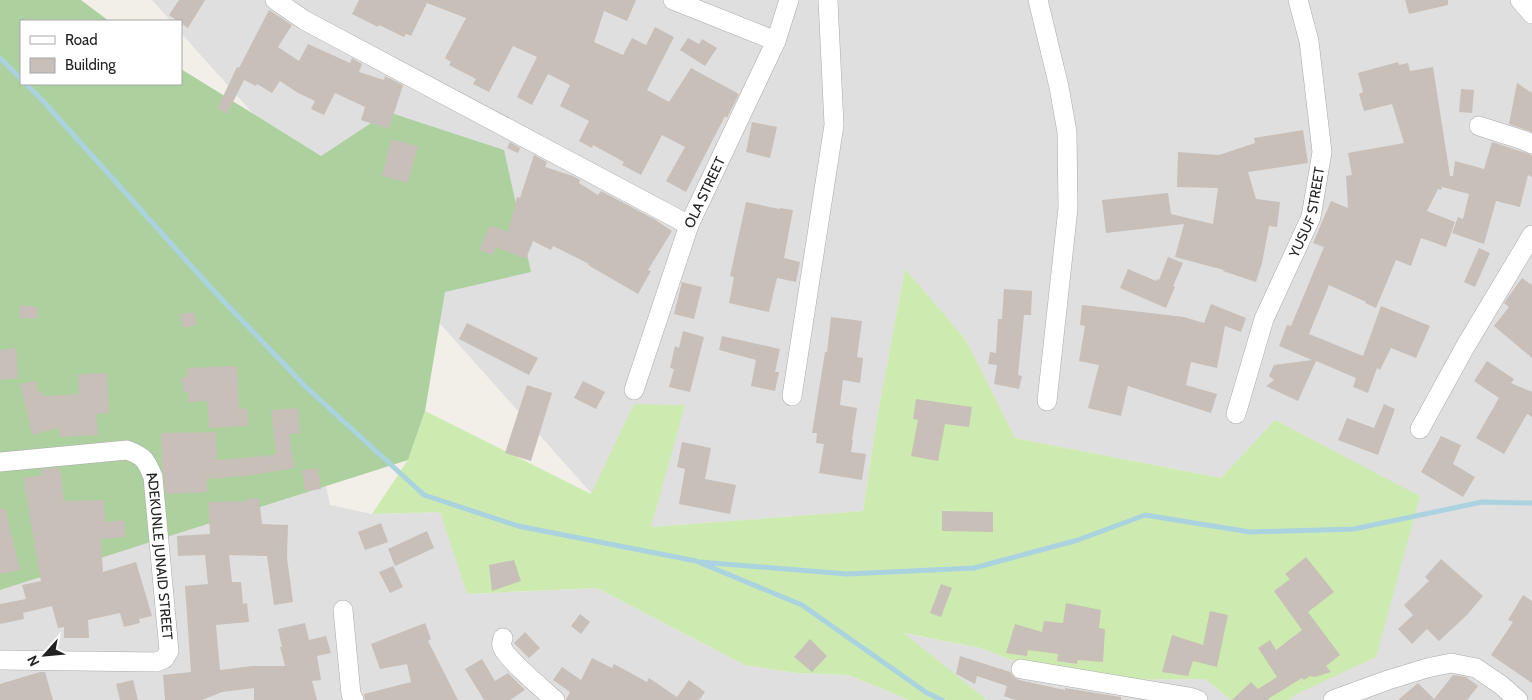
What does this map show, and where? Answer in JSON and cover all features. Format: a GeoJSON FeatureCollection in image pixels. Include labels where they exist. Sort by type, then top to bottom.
{"type":"FeatureCollection","features":[{"type":"Feature","properties":{"kind":"street"},"geometry":{"type":"LineString","coordinates":[[275,0],[304,20],[689,225]]}},
{"type":"Feature","properties":{"kind":"street"},"geometry":{"type":"LineString","coordinates":[[673,0],[776,41]]}},
{"type":"Feature","properties":{"kind":"street","name":"OLA STREET"},"geometry":{"type":"LineString","coordinates":[[634,390],[689,225],[776,41],[789,0]]}},
{"type":"Feature","properties":{"kind":"street"},"geometry":{"type":"LineString","coordinates":[[792,396],[834,125],[828,0]]}},
{"type":"Feature","properties":{"kind":"street"},"geometry":{"type":"LineString","coordinates":[[1038,0],[1059,87],[1067,132],[1068,208],[1047,401]]}},
{"type":"Feature","properties":{"kind":"street","name":"YUSUF STREET"},"geometry":{"type":"LineString","coordinates":[[1236,414],[1264,319],[1312,218],[1322,152],[1308,41],[1298,0]]}},
{"type":"Feature","properties":{"kind":"street"},"geometry":{"type":"LineString","coordinates":[[1520,0],[1532,14]]}},
{"type":"Feature","properties":{"kind":"street"},"geometry":{"type":"LineString","coordinates":[[1479,126],[1532,144]]}},
{"type":"Feature","properties":{"kind":"street"},"geometry":{"type":"LineString","coordinates":[[1420,429],[1465,346],[1532,234]]}},
{"type":"Feature","properties":{"kind":"street","name":"ADEKUNLE JUNAID STREET"},"geometry":{"type":"LineString","coordinates":[[0,462],[127,450],[140,455],[147,462],[153,477],[169,651],[164,659],[156,662],[0,660]]}},
{"type":"Feature","properties":{"kind":"street"},"geometry":{"type":"LineString","coordinates":[[343,610],[354,700]]}},
{"type":"Feature","properties":{"kind":"street"},"geometry":{"type":"LineString","coordinates":[[502,638],[502,647],[506,653],[534,683],[555,700]]}},
{"type":"Feature","properties":{"kind":"street"},"geometry":{"type":"LineString","coordinates":[[1334,700],[1388,680],[1451,663],[1476,668],[1501,685],[1518,700]]}},
{"type":"Feature","properties":{"kind":"street"},"geometry":{"type":"LineString","coordinates":[[1021,669],[1198,700]]}},
{"type":"Feature","properties":{"kind":"shaded area"},"geometry":{"type":"Polygon","coordinates":[[[152,0],[1532,0],[1532,700],[1288,700],[1297,694],[1276,420],[1221,478],[1015,438],[966,340],[905,270],[877,418],[863,511],[651,527],[634,404],[592,494],[182,34],[182,20],[170,20],[152,0]]]}},
{"type":"Feature","properties":{"kind":"shaded area"},"geometry":{"type":"Polygon","coordinates":[[[0,264],[299,355],[330,505],[372,514],[440,512],[468,594],[597,588],[745,665],[796,673],[849,675],[909,700],[0,700],[0,264]]]}},
{"type":"Feature","properties":{"kind":"shaded area"},"geometry":{"type":"Polygon","coordinates":[[[902,633],[980,648],[1041,671],[1112,680],[1205,679],[1231,700],[987,700],[902,633]]]}},
{"type":"Feature","properties":{"kind":"green space"},"geometry":{"type":"Polygon","coordinates":[[[0,0],[81,0],[108,20],[20,20],[20,85],[182,85],[182,70],[321,156],[388,112],[504,150],[531,272],[445,292],[425,411],[408,460],[0,590],[0,0]]]}},
{"type":"Feature","properties":{"kind":"green space"},"geometry":{"type":"Polygon","coordinates":[[[905,269],[966,340],[1015,438],[1221,478],[1275,420],[1420,496],[1376,657],[1288,700],[1231,700],[1205,679],[1112,680],[1041,671],[980,648],[904,633],[987,700],[909,700],[849,675],[796,673],[745,665],[597,588],[467,594],[440,512],[372,514],[408,460],[425,411],[591,494],[634,404],[685,405],[651,527],[863,511],[877,418],[905,269]]]}},
{"type":"Feature","properties":{"kind":"building"},"geometry":{"type":"Polygon","coordinates":[[[179,0],[205,0],[188,28],[182,24],[182,20],[176,20],[169,15],[179,0]]]}},
{"type":"Feature","properties":{"kind":"building"},"geometry":{"type":"Polygon","coordinates":[[[359,0],[636,0],[627,21],[604,11],[594,42],[623,55],[632,38],[646,45],[655,27],[674,37],[647,90],[669,102],[691,68],[739,94],[727,118],[725,116],[686,192],[666,181],[685,147],[662,135],[641,175],[622,165],[624,162],[593,145],[592,148],[579,141],[589,121],[560,106],[570,85],[548,74],[532,105],[517,97],[537,57],[513,46],[489,92],[473,84],[476,79],[449,65],[451,62],[445,58],[466,18],[427,3],[411,36],[406,34],[404,37],[352,14],[359,0]]]}},
{"type":"Feature","properties":{"kind":"building"},"geometry":{"type":"Polygon","coordinates":[[[1405,0],[1448,0],[1448,5],[1409,14],[1405,0]]]}},
{"type":"Feature","properties":{"kind":"building"},"geometry":{"type":"Polygon","coordinates":[[[269,10],[292,25],[278,47],[299,61],[308,44],[350,63],[352,58],[362,64],[359,72],[384,80],[385,76],[403,85],[389,129],[361,120],[365,107],[335,93],[324,115],[311,109],[315,101],[280,81],[272,93],[257,84],[256,86],[244,80],[227,114],[217,109],[237,67],[239,68],[269,10]]]}},
{"type":"Feature","properties":{"kind":"building"},"geometry":{"type":"Polygon","coordinates":[[[688,38],[699,44],[702,39],[717,48],[705,66],[680,50],[688,38]]]}},
{"type":"Feature","properties":{"kind":"building"},"geometry":{"type":"Polygon","coordinates":[[[1398,62],[1399,65],[1408,63],[1410,71],[1433,67],[1450,176],[1453,176],[1455,161],[1484,169],[1492,142],[1532,155],[1532,177],[1528,175],[1520,207],[1496,201],[1484,244],[1452,233],[1458,217],[1463,219],[1469,194],[1442,187],[1441,190],[1438,189],[1427,211],[1455,222],[1446,247],[1421,238],[1411,266],[1396,260],[1376,308],[1329,285],[1309,334],[1363,356],[1381,306],[1430,326],[1416,358],[1391,348],[1380,370],[1377,368],[1368,393],[1353,387],[1356,378],[1316,361],[1298,401],[1266,386],[1274,380],[1269,376],[1274,365],[1312,360],[1279,346],[1287,325],[1291,326],[1324,247],[1313,243],[1331,201],[1348,208],[1346,176],[1352,175],[1348,153],[1404,143],[1392,104],[1364,111],[1359,94],[1363,92],[1358,73],[1398,62]]]}},
{"type":"Feature","properties":{"kind":"building"},"geometry":{"type":"Polygon","coordinates":[[[1517,83],[1532,93],[1532,132],[1509,124],[1517,83]]]}},
{"type":"Feature","properties":{"kind":"building"},"geometry":{"type":"Polygon","coordinates":[[[1461,89],[1474,90],[1472,113],[1459,112],[1461,89]]]}},
{"type":"Feature","properties":{"kind":"building"},"geometry":{"type":"Polygon","coordinates":[[[752,122],[777,127],[770,158],[746,152],[752,122]]]}},
{"type":"Feature","properties":{"kind":"building"},"geometry":{"type":"Polygon","coordinates":[[[1303,130],[1308,163],[1248,172],[1256,199],[1280,202],[1277,227],[1269,226],[1262,263],[1256,282],[1224,270],[1175,257],[1184,224],[1106,233],[1102,200],[1168,193],[1171,214],[1213,224],[1218,188],[1177,187],[1178,152],[1219,155],[1255,143],[1254,138],[1303,130]]]}},
{"type":"Feature","properties":{"kind":"building"},"geometry":{"type":"Polygon","coordinates":[[[391,139],[418,146],[408,183],[382,176],[391,139]]]}},
{"type":"Feature","properties":{"kind":"building"},"geometry":{"type":"Polygon","coordinates":[[[510,142],[520,148],[518,153],[507,148],[510,142]]]}},
{"type":"Feature","properties":{"kind":"building"},"geometry":{"type":"Polygon","coordinates":[[[534,155],[547,162],[545,167],[573,176],[580,180],[579,183],[598,195],[601,191],[654,219],[672,231],[648,270],[651,271],[638,294],[589,264],[553,246],[551,250],[533,241],[526,259],[496,247],[493,255],[479,250],[491,225],[508,232],[517,197],[520,198],[534,155]]]}},
{"type":"Feature","properties":{"kind":"building"},"geometry":{"type":"Polygon","coordinates":[[[746,202],[793,210],[784,258],[800,262],[796,282],[777,278],[769,312],[729,303],[734,277],[730,276],[746,202]]]}},
{"type":"Feature","properties":{"kind":"building"},"geometry":{"type":"Polygon","coordinates":[[[1479,248],[1490,253],[1475,287],[1464,282],[1479,248]]]}},
{"type":"Feature","properties":{"kind":"building"},"geometry":{"type":"Polygon","coordinates":[[[1168,257],[1183,263],[1166,308],[1120,288],[1128,269],[1156,281],[1157,279],[1159,280],[1168,257]]]}},
{"type":"Feature","properties":{"kind":"building"},"geometry":{"type":"Polygon","coordinates":[[[1522,278],[1532,285],[1532,358],[1494,326],[1509,307],[1504,303],[1522,278]]]}},
{"type":"Feature","properties":{"kind":"building"},"geometry":{"type":"Polygon","coordinates":[[[682,282],[702,287],[694,319],[674,314],[682,282]]]}},
{"type":"Feature","properties":{"kind":"building"},"geometry":{"type":"Polygon","coordinates":[[[1004,289],[1032,291],[1031,315],[1024,315],[1018,375],[1022,376],[1019,389],[994,384],[997,365],[988,364],[990,352],[996,353],[998,319],[1002,319],[1004,289]]]}},
{"type":"Feature","properties":{"kind":"building"},"geometry":{"type":"Polygon","coordinates":[[[1211,304],[1246,318],[1241,332],[1225,326],[1217,368],[1191,362],[1186,385],[1217,394],[1211,413],[1128,386],[1121,416],[1088,408],[1099,365],[1079,361],[1085,326],[1080,325],[1082,305],[1184,317],[1204,323],[1211,304]]]}},
{"type":"Feature","properties":{"kind":"building"},"geometry":{"type":"Polygon","coordinates":[[[20,305],[38,307],[38,319],[19,318],[20,305]]]}},
{"type":"Feature","properties":{"kind":"building"},"geometry":{"type":"Polygon","coordinates":[[[195,312],[197,325],[183,328],[180,314],[195,312]]]}},
{"type":"Feature","properties":{"kind":"building"},"geometry":{"type":"Polygon","coordinates":[[[831,317],[862,321],[857,357],[863,358],[860,383],[843,380],[840,405],[857,408],[851,452],[866,454],[862,480],[819,473],[824,444],[816,443],[817,433],[812,433],[825,352],[827,352],[831,317]]]}},
{"type":"Feature","properties":{"kind":"building"},"geometry":{"type":"Polygon","coordinates":[[[467,323],[538,358],[529,375],[459,339],[467,323]]]}},
{"type":"Feature","properties":{"kind":"building"},"geometry":{"type":"Polygon","coordinates":[[[683,331],[704,337],[690,392],[669,387],[674,369],[670,368],[675,346],[679,348],[683,331]]]}},
{"type":"Feature","properties":{"kind":"building"},"geometry":{"type":"Polygon","coordinates":[[[722,336],[780,349],[775,372],[779,372],[775,391],[751,386],[756,360],[719,350],[722,336]]]}},
{"type":"Feature","properties":{"kind":"building"},"geometry":{"type":"Polygon","coordinates":[[[16,348],[18,378],[0,380],[0,350],[16,348]]]}},
{"type":"Feature","properties":{"kind":"building"},"geometry":{"type":"Polygon","coordinates":[[[1487,361],[1514,379],[1511,383],[1532,392],[1532,417],[1527,414],[1504,454],[1476,438],[1499,398],[1474,381],[1487,361]]]}},
{"type":"Feature","properties":{"kind":"building"},"geometry":{"type":"Polygon","coordinates":[[[237,366],[239,409],[247,408],[248,426],[209,428],[207,401],[188,402],[188,392],[183,392],[182,377],[187,377],[187,368],[237,366]]]}},
{"type":"Feature","properties":{"kind":"building"},"geometry":{"type":"Polygon","coordinates":[[[107,373],[109,413],[96,414],[98,435],[60,437],[59,428],[32,435],[20,384],[36,381],[38,392],[42,392],[43,396],[79,394],[78,374],[107,373]]]}},
{"type":"Feature","properties":{"kind":"building"},"geometry":{"type":"Polygon","coordinates":[[[583,381],[605,392],[596,409],[574,398],[583,381]]]}},
{"type":"Feature","properties":{"kind":"building"},"geometry":{"type":"Polygon","coordinates":[[[527,385],[552,393],[531,461],[505,453],[527,385]]]}},
{"type":"Feature","properties":{"kind":"building"},"geometry":{"type":"Polygon","coordinates":[[[916,399],[972,407],[969,427],[945,424],[938,461],[911,456],[918,420],[913,419],[916,399]]]}},
{"type":"Feature","properties":{"kind":"building"},"geometry":{"type":"Polygon","coordinates":[[[1384,404],[1395,409],[1378,455],[1338,440],[1347,418],[1374,428],[1384,404]]]}},
{"type":"Feature","properties":{"kind":"building"},"geometry":{"type":"Polygon","coordinates":[[[298,408],[300,433],[289,434],[295,468],[245,476],[207,479],[207,492],[166,494],[162,469],[161,433],[216,432],[217,460],[276,455],[271,410],[298,408]]]}},
{"type":"Feature","properties":{"kind":"building"},"geometry":{"type":"Polygon","coordinates":[[[1441,436],[1461,445],[1453,464],[1475,477],[1463,497],[1421,472],[1441,436]]]}},
{"type":"Feature","properties":{"kind":"building"},"geometry":{"type":"Polygon","coordinates":[[[682,442],[711,448],[705,479],[736,485],[730,514],[679,504],[685,469],[677,467],[682,442]]]}},
{"type":"Feature","properties":{"kind":"building"},"geometry":{"type":"Polygon","coordinates":[[[60,468],[64,501],[104,500],[105,522],[124,520],[126,537],[101,539],[103,572],[136,562],[152,616],[139,619],[140,623],[124,627],[120,613],[88,620],[89,638],[64,638],[64,627],[58,628],[52,606],[23,613],[24,619],[0,624],[0,604],[26,599],[22,585],[41,581],[23,478],[42,475],[41,469],[60,468]]]}},
{"type":"Feature","properties":{"kind":"building"},"geometry":{"type":"Polygon","coordinates":[[[318,468],[321,489],[305,491],[302,470],[318,468]]]}},
{"type":"Feature","properties":{"kind":"building"},"geometry":{"type":"Polygon","coordinates":[[[259,498],[262,524],[288,525],[287,558],[293,602],[274,605],[267,556],[229,555],[232,582],[241,582],[243,604],[247,603],[249,622],[216,625],[220,670],[252,666],[285,666],[278,629],[305,623],[309,640],[326,636],[331,653],[317,656],[321,680],[312,681],[317,700],[254,700],[254,688],[222,692],[202,700],[165,700],[163,675],[191,672],[185,586],[208,584],[205,555],[178,556],[177,536],[210,534],[208,502],[247,501],[247,499],[259,498]]]}},
{"type":"Feature","properties":{"kind":"building"},"geometry":{"type":"Polygon","coordinates":[[[5,508],[20,570],[0,574],[0,509],[5,508]]]}},
{"type":"Feature","properties":{"kind":"building"},"geometry":{"type":"Polygon","coordinates":[[[942,511],[993,512],[993,532],[942,531],[942,511]]]}},
{"type":"Feature","properties":{"kind":"building"},"geometry":{"type":"Polygon","coordinates":[[[381,523],[388,542],[365,550],[358,532],[381,523]]]}},
{"type":"Feature","properties":{"kind":"building"},"geometry":{"type":"Polygon","coordinates":[[[427,531],[434,548],[395,566],[388,549],[427,531]]]}},
{"type":"Feature","properties":{"kind":"building"},"geometry":{"type":"Polygon","coordinates":[[[1306,557],[1334,592],[1308,612],[1340,655],[1326,666],[1331,672],[1315,677],[1310,676],[1304,680],[1302,678],[1269,700],[1232,700],[1251,682],[1258,689],[1277,677],[1258,648],[1270,640],[1276,650],[1302,630],[1274,591],[1290,579],[1285,574],[1306,557]]]}},
{"type":"Feature","properties":{"kind":"building"},"geometry":{"type":"Polygon","coordinates":[[[1441,559],[1483,596],[1467,615],[1439,641],[1427,629],[1412,644],[1398,629],[1413,615],[1404,605],[1429,581],[1425,577],[1441,559]]]}},
{"type":"Feature","properties":{"kind":"building"},"geometry":{"type":"Polygon","coordinates":[[[514,560],[521,581],[492,591],[489,565],[514,560]]]}},
{"type":"Feature","properties":{"kind":"building"},"geometry":{"type":"Polygon","coordinates":[[[393,566],[403,587],[390,593],[379,572],[393,566]]]}},
{"type":"Feature","properties":{"kind":"building"},"geometry":{"type":"Polygon","coordinates":[[[941,584],[952,588],[941,617],[930,613],[941,584]]]}},
{"type":"Feature","properties":{"kind":"building"},"geometry":{"type":"Polygon","coordinates":[[[1523,595],[1532,601],[1532,683],[1491,655],[1513,622],[1508,620],[1523,595]]]}},
{"type":"Feature","properties":{"kind":"building"},"geometry":{"type":"Polygon","coordinates":[[[1066,603],[1101,610],[1099,628],[1105,629],[1103,662],[1078,660],[1077,664],[1057,661],[1058,654],[1028,650],[1027,656],[1006,653],[1015,624],[1042,632],[1044,621],[1063,623],[1066,603]]]}},
{"type":"Feature","properties":{"kind":"building"},"geometry":{"type":"Polygon","coordinates":[[[1210,611],[1228,615],[1217,667],[1193,661],[1188,676],[1162,672],[1172,635],[1203,645],[1210,611]]]}},
{"type":"Feature","properties":{"kind":"building"},"geometry":{"type":"Polygon","coordinates":[[[580,614],[590,622],[581,634],[571,626],[580,614]]]}},
{"type":"Feature","properties":{"kind":"building"},"geometry":{"type":"Polygon","coordinates":[[[425,623],[431,639],[428,641],[458,700],[365,700],[364,694],[411,682],[407,664],[380,669],[371,644],[425,623]]]}},
{"type":"Feature","properties":{"kind":"building"},"geometry":{"type":"Polygon","coordinates":[[[525,632],[540,648],[529,658],[514,643],[525,632]]]}},
{"type":"Feature","properties":{"kind":"building"},"geometry":{"type":"Polygon","coordinates":[[[810,639],[827,656],[812,672],[794,657],[810,639]]]}},
{"type":"Feature","properties":{"kind":"building"},"geometry":{"type":"Polygon","coordinates":[[[960,656],[1010,672],[1019,680],[1065,690],[1065,688],[1121,697],[1121,700],[1015,700],[1004,696],[1007,686],[977,676],[975,684],[956,674],[960,656]]]}},
{"type":"Feature","properties":{"kind":"building"},"geometry":{"type":"Polygon","coordinates":[[[592,658],[612,668],[614,664],[647,682],[649,678],[677,697],[689,680],[705,692],[699,700],[566,700],[570,692],[553,680],[562,667],[581,680],[592,658]]]}},
{"type":"Feature","properties":{"kind":"building"},"geometry":{"type":"Polygon","coordinates":[[[482,659],[495,681],[508,673],[525,690],[510,700],[484,700],[465,669],[482,659]]]}},
{"type":"Feature","properties":{"kind":"building"},"geometry":{"type":"Polygon","coordinates":[[[45,672],[53,700],[0,700],[0,684],[45,672]]]}},
{"type":"Feature","properties":{"kind":"building"},"geometry":{"type":"Polygon","coordinates":[[[1453,675],[1466,677],[1478,686],[1467,700],[1398,700],[1418,683],[1434,699],[1453,675]]]}},
{"type":"Feature","properties":{"kind":"building"},"geometry":{"type":"Polygon","coordinates":[[[133,680],[138,700],[120,700],[116,684],[133,680]]]}},
{"type":"Feature","properties":{"kind":"waterway"},"geometry":{"type":"LineString","coordinates":[[0,58],[20,78]]}},
{"type":"Feature","properties":{"kind":"waterway"},"geometry":{"type":"LineString","coordinates":[[27,85],[211,288],[306,387],[424,495],[518,526],[696,561],[802,605],[927,693],[942,700]]}},
{"type":"Feature","properties":{"kind":"waterway"},"geometry":{"type":"LineString","coordinates":[[700,562],[847,574],[974,568],[1078,540],[1145,515],[1250,532],[1354,529],[1482,502],[1532,503]]}}]}
